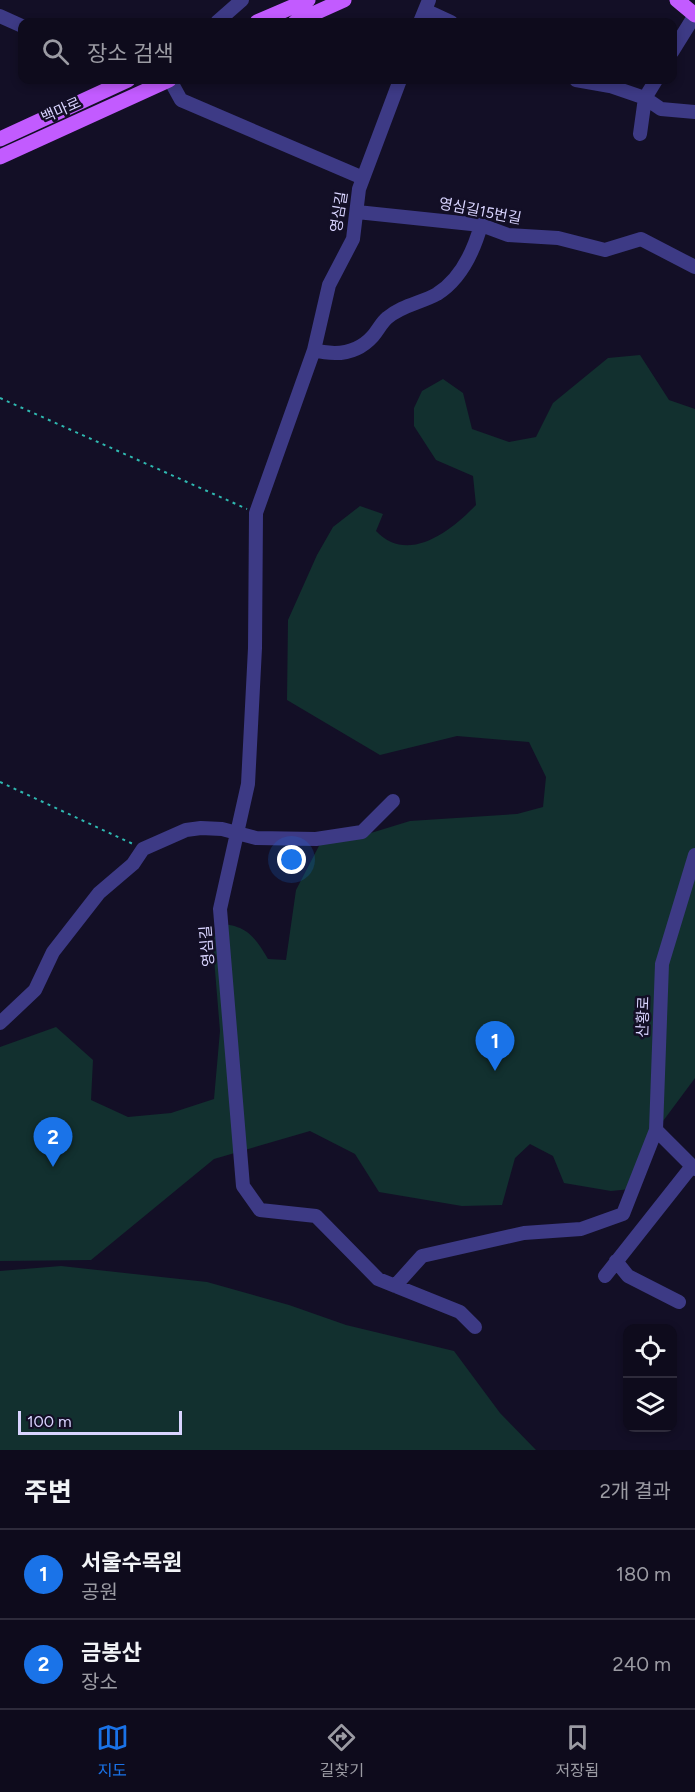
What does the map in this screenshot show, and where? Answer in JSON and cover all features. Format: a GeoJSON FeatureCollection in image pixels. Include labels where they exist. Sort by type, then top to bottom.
{"type":"FeatureCollection","features":[{"type":"Feature","properties":{"kind":"main road"},"geometry":{"type":"LineString","coordinates":[[266,18],[308,0]]}},
{"type":"Feature","properties":{"kind":"main road"},"geometry":{"type":"LineString","coordinates":[[304,18],[344,0]]}},
{"type":"Feature","properties":{"kind":"main road"},"geometry":{"type":"LineString","coordinates":[[677,0],[695,15]]}},
{"type":"Feature","properties":{"kind":"main road","name":"백마로"},"geometry":{"type":"LineString","coordinates":[[0,139],[109,84]]}},
{"type":"Feature","properties":{"kind":"main road","name":"백마로"},"geometry":{"type":"LineString","coordinates":[[0,157],[160,84]]}},
{"type":"Feature","properties":{"kind":"street"},"geometry":{"type":"LineString","coordinates":[[222,18],[242,0]]}},
{"type":"Feature","properties":{"kind":"street"},"geometry":{"type":"LineString","coordinates":[[425,11],[442,18]]}},
{"type":"Feature","properties":{"kind":"street"},"geometry":{"type":"LineString","coordinates":[[677,44],[695,15]]}},
{"type":"Feature","properties":{"kind":"street"},"geometry":{"type":"LineString","coordinates":[[0,16],[18,24]]}},
{"type":"Feature","properties":{"kind":"street"},"geometry":{"type":"LineString","coordinates":[[171,84],[181,100],[363,178]]}},
{"type":"Feature","properties":{"kind":"street","name":"영심길"},"geometry":{"type":"LineString","coordinates":[[398,84],[363,178],[353,239],[329,285],[314,350],[256,513],[255,648],[248,784],[220,909],[243,1186],[260,1210],[316,1216],[378,1279],[460,1312],[475,1327]]}},
{"type":"Feature","properties":{"kind":"street"},"geometry":{"type":"LineString","coordinates":[[599,84],[645,98],[661,109],[695,112]]}},
{"type":"Feature","properties":{"kind":"street"},"geometry":{"type":"LineString","coordinates":[[640,134],[645,98],[654,84]]}},
{"type":"Feature","properties":{"kind":"street","name":"영심길15번길"},"geometry":{"type":"LineString","coordinates":[[357,212],[481,225],[508,235],[558,238],[605,249],[641,239],[695,267]]}},
{"type":"Feature","properties":{"kind":"street"},"geometry":{"type":"LineString","coordinates":[[314,350],[330,354],[354,351],[372,338],[386,318],[408,305],[438,293],[452,280],[474,252],[481,225]]}},
{"type":"Feature","properties":{"kind":"street"},"geometry":{"type":"LineString","coordinates":[[0,1023],[35,990],[53,952],[99,893],[134,864],[143,849],[186,830],[222,829],[256,838],[316,839],[362,832],[393,801]]}},
{"type":"Feature","properties":{"kind":"street","name":"산황로"},"geometry":{"type":"LineString","coordinates":[[656,1130],[662,964],[695,855]]}},
{"type":"Feature","properties":{"kind":"street"},"geometry":{"type":"LineString","coordinates":[[395,1286],[422,1256],[524,1233],[581,1229],[623,1214],[656,1130],[694,1168],[605,1276]]}},
{"type":"Feature","properties":{"kind":"street"},"geometry":{"type":"LineString","coordinates":[[616,1261],[628,1276],[679,1302]]}},
{"type":"Feature","properties":{"kind":"path"},"geometry":{"type":"LineString","coordinates":[[0,398],[256,513]]}},
{"type":"Feature","properties":{"kind":"path"},"geometry":{"type":"LineString","coordinates":[[0,782],[143,849]]}},
{"type":"Feature","properties":{"kind":"green space"},"geometry":{"type":"Polygon","coordinates":[[[640,355],[669,400],[695,409],[695,1078],[646,1144],[631,1189],[611,1191],[564,1183],[553,1156],[530,1144],[515,1158],[502,1205],[462,1206],[379,1192],[355,1154],[310,1131],[214,1159],[91,1260],[0,1261],[0,1047],[56,1027],[93,1060],[91,1100],[128,1117],[171,1113],[214,1099],[220,1031],[213,946],[216,924],[234,926],[248,932],[268,959],[286,960],[296,890],[321,842],[348,840],[410,821],[517,814],[543,807],[546,777],[529,742],[457,736],[380,755],[287,700],[288,620],[317,555],[333,527],[360,506],[383,514],[376,531],[388,541],[402,545],[415,545],[442,534],[476,505],[473,476],[436,460],[414,426],[414,408],[422,391],[443,379],[463,393],[472,429],[509,442],[536,437],[553,403],[608,358],[640,355]]]}},
{"type":"Feature","properties":{"kind":"green space"},"geometry":{"type":"Polygon","coordinates":[[[61,1266],[207,1282],[289,1305],[346,1325],[454,1351],[500,1413],[536,1450],[0,1450],[0,1271],[61,1266]]]}},
{"type":"Feature","properties":{"kind":"place","name":"서울수목원"},"geometry":{"type":"Point","coordinates":[495,1071]}},
{"type":"Feature","properties":{"kind":"place","name":"금봉산"},"geometry":{"type":"Point","coordinates":[53,1167]}}]}
